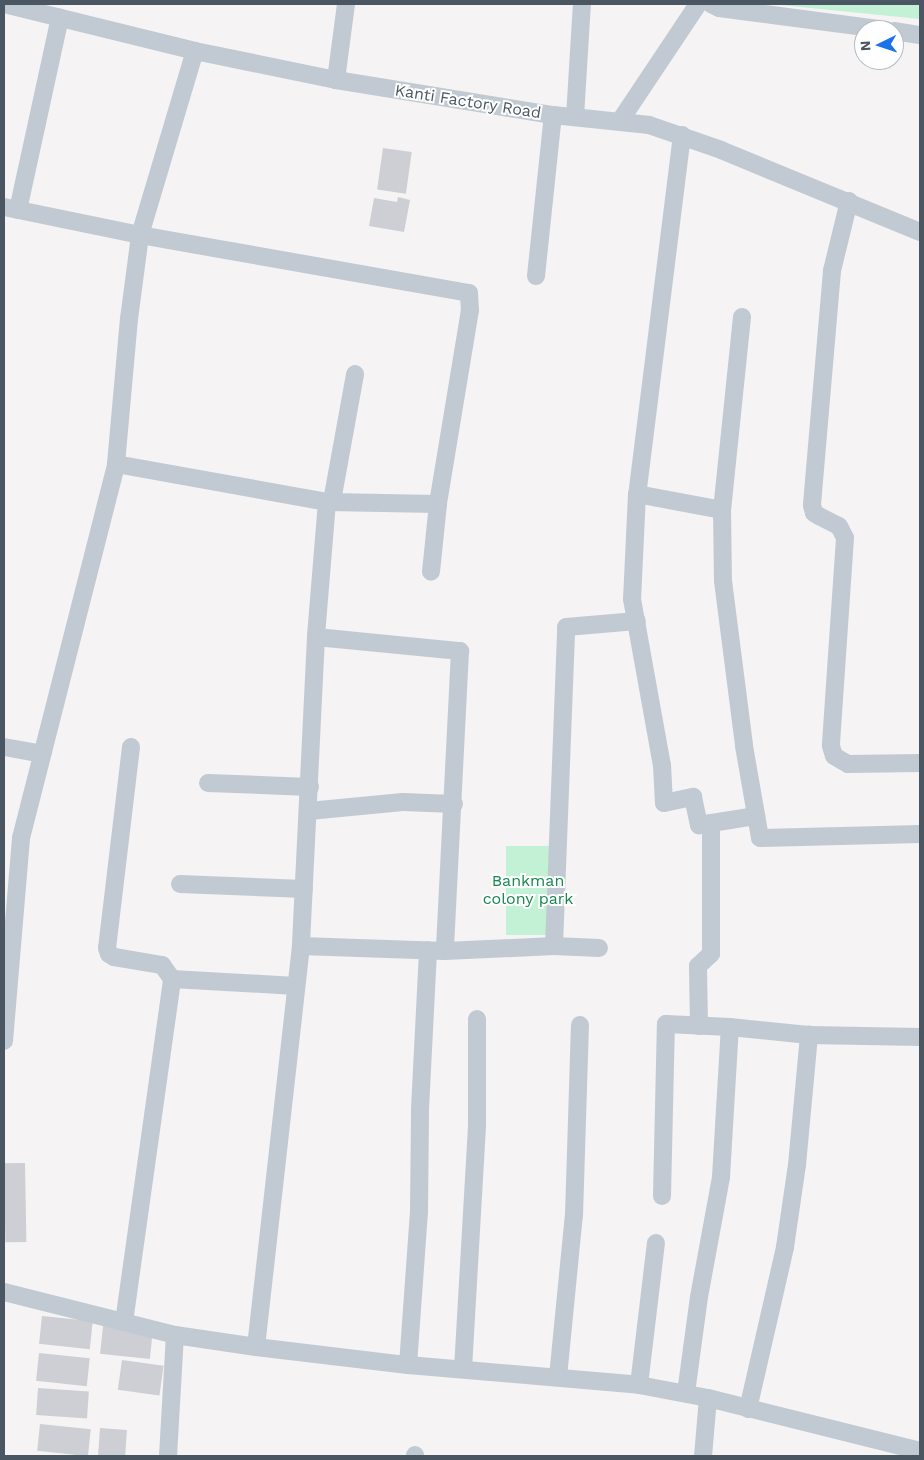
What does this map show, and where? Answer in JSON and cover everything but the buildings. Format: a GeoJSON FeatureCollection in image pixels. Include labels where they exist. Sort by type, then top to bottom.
{"type":"FeatureCollection","features":[{"type":"Feature","properties":{"kind":"street","name":"Kanti Factory Road"},"geometry":{"type":"LineString","coordinates":[[4,4],[51,12],[195,51],[336,80],[553,115],[649,125],[682,135],[849,201],[920,232]]}},
{"type":"Feature","properties":{"kind":"street"},"geometry":{"type":"LineString","coordinates":[[336,80],[346,4]]}},
{"type":"Feature","properties":{"kind":"street"},"geometry":{"type":"LineString","coordinates":[[576,117],[582,4]]}},
{"type":"Feature","properties":{"kind":"street"},"geometry":{"type":"LineString","coordinates":[[620,121],[698,4]]}},
{"type":"Feature","properties":{"kind":"street"},"geometry":{"type":"LineString","coordinates":[[711,4],[719,8],[734,7],[854,25]]}},
{"type":"Feature","properties":{"kind":"street"},"geometry":{"type":"LineString","coordinates":[[51,12],[11,208],[140,235],[469,293],[470,310],[438,504],[431,572]]}},
{"type":"Feature","properties":{"kind":"street"},"geometry":{"type":"LineString","coordinates":[[904,33],[920,35]]}},
{"type":"Feature","properties":{"kind":"street"},"geometry":{"type":"LineString","coordinates":[[4,1041],[21,838],[116,464],[129,319],[140,235],[195,51]]}},
{"type":"Feature","properties":{"kind":"street"},"geometry":{"type":"LineString","coordinates":[[536,276],[553,115]]}},
{"type":"Feature","properties":{"kind":"street"},"geometry":{"type":"LineString","coordinates":[[682,135],[638,494],[632,599],[662,765],[664,803],[693,797],[699,825],[756,816]]}},
{"type":"Feature","properties":{"kind":"street"},"geometry":{"type":"LineString","coordinates":[[849,201],[832,270],[812,505],[814,513],[839,526],[845,538],[831,746],[834,756],[848,764],[920,763]]}},
{"type":"Feature","properties":{"kind":"street"},"geometry":{"type":"LineString","coordinates":[[742,317],[722,510],[723,581],[744,746],[760,838],[920,834]]}},
{"type":"Feature","properties":{"kind":"street"},"geometry":{"type":"LineString","coordinates":[[256,1347],[302,946],[316,637],[330,501],[355,374]]}},
{"type":"Feature","properties":{"kind":"street"},"geometry":{"type":"LineString","coordinates":[[116,464],[330,501],[438,504]]}},
{"type":"Feature","properties":{"kind":"street"},"geometry":{"type":"LineString","coordinates":[[638,494],[722,510]]}},
{"type":"Feature","properties":{"kind":"street"},"geometry":{"type":"LineString","coordinates":[[554,946],[566,627],[637,621]]}},
{"type":"Feature","properties":{"kind":"street"},"geometry":{"type":"LineString","coordinates":[[316,637],[460,651],[454,804],[436,950],[420,1109],[419,1210],[408,1365]]}},
{"type":"Feature","properties":{"kind":"street"},"geometry":{"type":"LineString","coordinates":[[4,747],[42,754]]}},
{"type":"Feature","properties":{"kind":"street"},"geometry":{"type":"LineString","coordinates":[[124,1322],[172,979],[162,965],[114,957],[109,954],[107,948],[131,747]]}},
{"type":"Feature","properties":{"kind":"street"},"geometry":{"type":"LineString","coordinates":[[208,783],[310,787]]}},
{"type":"Feature","properties":{"kind":"street"},"geometry":{"type":"LineString","coordinates":[[309,811],[403,802],[454,804]]}},
{"type":"Feature","properties":{"kind":"street"},"geometry":{"type":"LineString","coordinates":[[699,1026],[698,966],[710,954],[711,823]]}},
{"type":"Feature","properties":{"kind":"street"},"geometry":{"type":"LineString","coordinates":[[180,884],[304,889]]}},
{"type":"Feature","properties":{"kind":"street"},"geometry":{"type":"LineString","coordinates":[[302,946],[436,950],[554,946],[599,948]]}},
{"type":"Feature","properties":{"kind":"street"},"geometry":{"type":"LineString","coordinates":[[172,979],[296,986]]}},
{"type":"Feature","properties":{"kind":"street"},"geometry":{"type":"LineString","coordinates":[[463,1369],[477,1125],[477,1019]]}},
{"type":"Feature","properties":{"kind":"street"},"geometry":{"type":"LineString","coordinates":[[662,1196],[666,1024],[730,1027],[809,1035],[920,1037]]}},
{"type":"Feature","properties":{"kind":"street"},"geometry":{"type":"LineString","coordinates":[[558,1377],[574,1215],[580,1025]]}},
{"type":"Feature","properties":{"kind":"street"},"geometry":{"type":"LineString","coordinates":[[686,1394],[699,1297],[720,1177],[730,1027]]}},
{"type":"Feature","properties":{"kind":"street"},"geometry":{"type":"LineString","coordinates":[[748,1409],[778,1288],[785,1247],[796,1166],[809,1035]]}},
{"type":"Feature","properties":{"kind":"street"},"geometry":{"type":"LineString","coordinates":[[639,1385],[656,1243]]}},
{"type":"Feature","properties":{"kind":"street"},"geometry":{"type":"LineString","coordinates":[[4,1292],[175,1335],[256,1347],[408,1365],[639,1385],[708,1398],[920,1451]]}},
{"type":"Feature","properties":{"kind":"street"},"geometry":{"type":"LineString","coordinates":[[168,1456],[175,1335]]}},
{"type":"Feature","properties":{"kind":"street"},"geometry":{"type":"LineString","coordinates":[[703,1456],[708,1398]]}},
{"type":"Feature","properties":{"kind":"green space"},"geometry":{"type":"Polygon","coordinates":[[[771,4],[920,4],[920,19],[771,4]]]}},
{"type":"Feature","properties":{"kind":"green space","name":"Bankman colony park"},"geometry":{"type":"Polygon","coordinates":[[[506,846],[551,846],[551,935],[506,935],[506,846]]]}}]}
